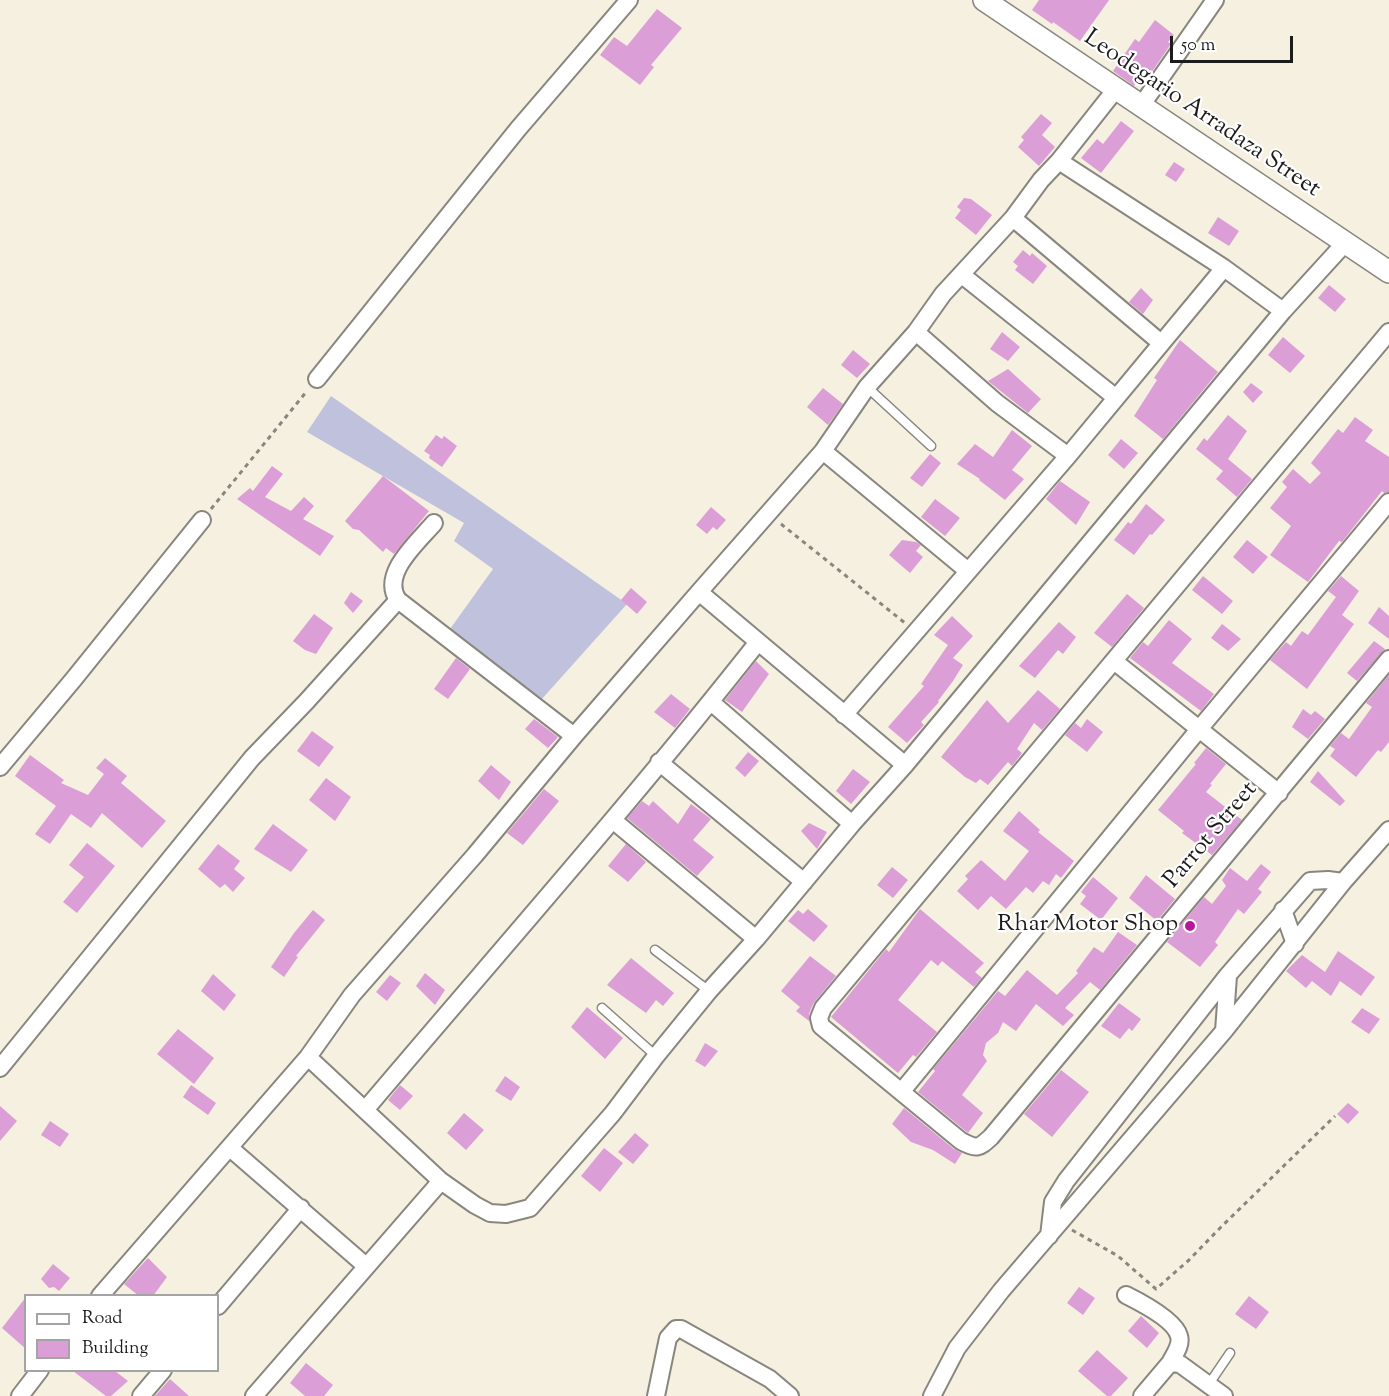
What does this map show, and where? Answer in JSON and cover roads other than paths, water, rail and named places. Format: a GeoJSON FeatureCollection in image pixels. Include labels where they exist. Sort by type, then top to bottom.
{"type":"FeatureCollection","features":[{"type":"Feature","properties":{"kind":"street"},"geometry":{"type":"LineString","coordinates":[[317,379],[519,129],[629,0]]}},
{"type":"Feature","properties":{"kind":"street","name":"Leodegario Arradaza Street"},"geometry":{"type":"LineString","coordinates":[[984,0],[1389,272]]}},
{"type":"Feature","properties":{"kind":"street"},"geometry":{"type":"LineString","coordinates":[[1141,106],[1215,0]]}},
{"type":"Feature","properties":{"kind":"street"},"geometry":{"type":"LineString","coordinates":[[102,1294],[308,1057],[352,995],[475,855],[574,736],[824,451],[867,387],[916,332],[943,294],[1013,218],[1041,180],[1116,90]]}},
{"type":"Feature","properties":{"kind":"street"},"geometry":{"type":"LineString","coordinates":[[1059,161],[1224,268],[1283,311]]}},
{"type":"Feature","properties":{"kind":"street"},"geometry":{"type":"LineString","coordinates":[[1013,218],[1161,343]]}},
{"type":"Feature","properties":{"kind":"street"},"geometry":{"type":"LineString","coordinates":[[308,1057],[441,1181],[490,1213],[506,1214],[530,1208],[613,1113],[656,1056],[710,991],[905,765],[1283,311],[1346,243]]}},
{"type":"Feature","properties":{"kind":"street"},"geometry":{"type":"LineString","coordinates":[[844,715],[1068,456],[1224,268]]}},
{"type":"Feature","properties":{"kind":"street"},"geometry":{"type":"LineString","coordinates":[[962,275],[1115,397]]}},
{"type":"Feature","properties":{"kind":"street"},"geometry":{"type":"LineString","coordinates":[[916,332],[997,403],[1068,456]]}},
{"type":"Feature","properties":{"kind":"street"},"geometry":{"type":"LineString","coordinates":[[1389,333],[823,1008],[819,1018],[821,1026],[902,1091],[1389,502]]}},
{"type":"Feature","properties":{"kind":"street"},"geometry":{"type":"LineString","coordinates":[[824,451],[968,571]]}},
{"type":"Feature","properties":{"kind":"street"},"geometry":{"type":"LineString","coordinates":[[0,767],[202,520]]}},
{"type":"Feature","properties":{"kind":"street"},"geometry":{"type":"LineString","coordinates":[[434,523],[400,564],[393,580],[393,592],[398,600],[574,736]]}},
{"type":"Feature","properties":{"kind":"street"},"geometry":{"type":"LineString","coordinates":[[699,592],[905,765]]}},
{"type":"Feature","properties":{"kind":"street"},"geometry":{"type":"LineString","coordinates":[[0,1068],[252,758],[398,600]]}},
{"type":"Feature","properties":{"kind":"street"},"geometry":{"type":"LineString","coordinates":[[365,1110],[516,931],[614,820],[759,642]]}},
{"type":"Feature","properties":{"kind":"street","name":"Parrot Street"},"geometry":{"type":"LineString","coordinates":[[902,1091],[961,1141],[974,1148],[991,1137],[1389,659]]}},
{"type":"Feature","properties":{"kind":"street"},"geometry":{"type":"LineString","coordinates":[[1114,662],[1279,793]]}},
{"type":"Feature","properties":{"kind":"street"},"geometry":{"type":"LineString","coordinates":[[711,702],[852,824]]}},
{"type":"Feature","properties":{"kind":"street"},"geometry":{"type":"LineString","coordinates":[[659,762],[804,882]]}},
{"type":"Feature","properties":{"kind":"street"},"geometry":{"type":"LineString","coordinates":[[614,820],[756,939]]}},
{"type":"Feature","properties":{"kind":"street"},"geometry":{"type":"LineString","coordinates":[[932,1396],[957,1348],[1001,1291],[1224,1031],[1343,882],[1389,830]]}},
{"type":"Feature","properties":{"kind":"street"},"geometry":{"type":"LineString","coordinates":[[1049,1237],[1056,1195],[1228,975],[1310,880],[1343,882]]}},
{"type":"Feature","properties":{"kind":"street"},"geometry":{"type":"LineString","coordinates":[[1283,910],[1295,944]]}},
{"type":"Feature","properties":{"kind":"street"},"geometry":{"type":"LineString","coordinates":[[1224,1031],[1228,975]]}},
{"type":"Feature","properties":{"kind":"street"},"geometry":{"type":"LineString","coordinates":[[230,1148],[366,1266]]}},
{"type":"Feature","properties":{"kind":"street"},"geometry":{"type":"LineString","coordinates":[[254,1396],[441,1181]]}},
{"type":"Feature","properties":{"kind":"street"},"geometry":{"type":"LineString","coordinates":[[1053,1207],[1076,1205]]}},
{"type":"Feature","properties":{"kind":"street"},"geometry":{"type":"LineString","coordinates":[[219,1305],[301,1208]]}},
{"type":"Feature","properties":{"kind":"street"},"geometry":{"type":"LineString","coordinates":[[1126,1295],[1147,1306],[1167,1321],[1180,1338],[1178,1350],[1170,1363],[1142,1396]]}},
{"type":"Feature","properties":{"kind":"street"},"geometry":{"type":"LineString","coordinates":[[656,1396],[668,1338],[676,1329],[681,1329],[770,1378],[790,1396]]}},
{"type":"Feature","properties":{"kind":"street"},"geometry":{"type":"LineString","coordinates":[[1170,1363],[1180,1364],[1224,1396]]}},
{"type":"Feature","properties":{"kind":"street"},"geometry":{"type":"LineString","coordinates":[[20,1396],[39,1372]]}},
{"type":"Feature","properties":{"kind":"street"},"geometry":{"type":"LineString","coordinates":[[141,1396],[162,1372]]}},
{"type":"Feature","properties":{"kind":"lane"},"geometry":{"type":"LineString","coordinates":[[867,387],[931,446]]}},
{"type":"Feature","properties":{"kind":"lane"},"geometry":{"type":"LineString","coordinates":[[655,950],[710,991]]}},
{"type":"Feature","properties":{"kind":"lane"},"geometry":{"type":"LineString","coordinates":[[602,1008],[656,1056]]}},
{"type":"Feature","properties":{"kind":"lane"},"geometry":{"type":"LineString","coordinates":[[1209,1384],[1230,1353]]}},
{"type":"Feature","properties":{"kind":"place","name":"Rhar Motor Shop"},"geometry":{"type":"Point","coordinates":[1190,926]}}]}
